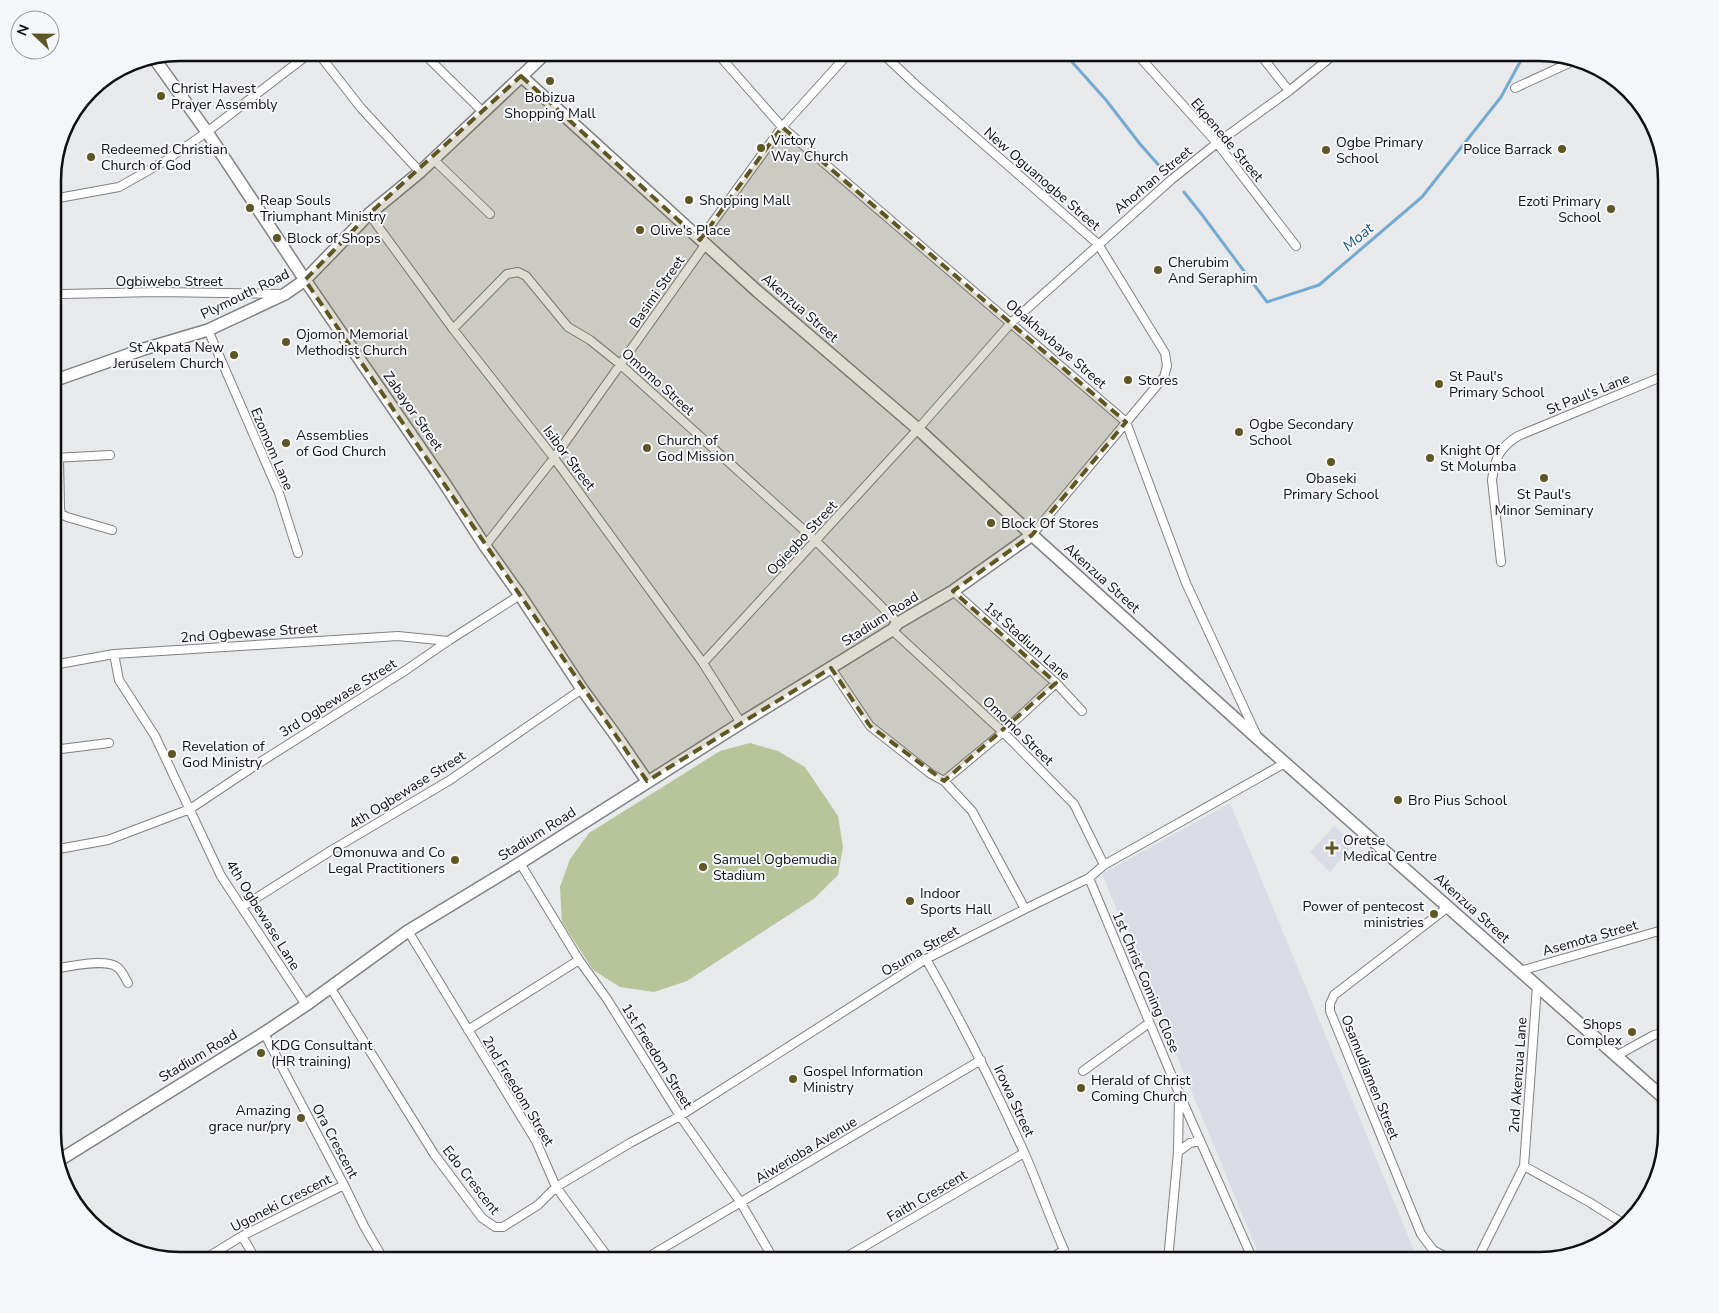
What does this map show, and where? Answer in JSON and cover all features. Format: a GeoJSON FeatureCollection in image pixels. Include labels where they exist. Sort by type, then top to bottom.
{"type":"FeatureCollection","features":[{"type":"Feature","properties":{"kind":"street","name":"New Oguanogbe Street"},"geometry":{"type":"LineString","coordinates":[[892,61],[1098,244],[1165,353],[1167,366],[1164,377],[1032,535]]}},
{"type":"Feature","properties":{"kind":"street","name":"Ekpenede Street"},"geometry":{"type":"LineString","coordinates":[[1144,61],[1217,143],[1296,246]]}},
{"type":"Feature","properties":{"kind":"street"},"geometry":{"type":"LineString","coordinates":[[1267,61],[1289,90]]}},
{"type":"Feature","properties":{"kind":"street","name":"Ahorhan Street"},"geometry":{"type":"LineString","coordinates":[[918,429],[1011,323],[1098,244],[1171,180],[1325,61]]}},
{"type":"Feature","properties":{"kind":"street"},"geometry":{"type":"LineString","coordinates":[[62,197],[119,186],[165,162],[297,62]]}},
{"type":"Feature","properties":{"kind":"street"},"geometry":{"type":"LineString","coordinates":[[326,62],[361,108],[420,172]]}},
{"type":"Feature","properties":{"kind":"street"},"geometry":{"type":"LineString","coordinates":[[433,62],[483,112]]}},
{"type":"Feature","properties":{"kind":"street","name":"Plymouth Road"},"geometry":{"type":"LineString","coordinates":[[62,378],[144,349],[208,330],[285,294],[305,280],[369,214],[420,172],[536,62]]}},
{"type":"Feature","properties":{"kind":"street","name":"Obakhavbaye Street"},"geometry":{"type":"LineString","coordinates":[[725,62],[782,127],[1126,422],[1186,583],[1258,740]]}},
{"type":"Feature","properties":{"kind":"street","name":"Basimi Street"},"geometry":{"type":"LineString","coordinates":[[485,546],[554,458],[621,365],[782,127],[841,62]]}},
{"type":"Feature","properties":{"kind":"street","name":"Zabayor Street"},"geometry":{"type":"LineString","coordinates":[[158,64],[443,481],[582,689],[647,781]]}},
{"type":"Feature","properties":{"kind":"street"},"geometry":{"type":"LineString","coordinates":[[1515,88],[1566,64]]}},
{"type":"Feature","properties":{"kind":"street","name":"Akenzua Street"},"geometry":{"type":"LineString","coordinates":[[521,76],[757,291],[918,429],[1258,740],[1658,1093]]}},
{"type":"Feature","properties":{"kind":"street"},"geometry":{"type":"LineString","coordinates":[[433,159],[490,214]]}},
{"type":"Feature","properties":{"kind":"street","name":"Isibor Street"},"geometry":{"type":"LineString","coordinates":[[369,214],[453,329],[554,458],[703,663],[741,723]]}},
{"type":"Feature","properties":{"kind":"street","name":"Omomo Street"},"geometry":{"type":"LineString","coordinates":[[453,329],[507,274],[518,272],[526,276],[568,327],[590,340],[621,365],[816,541],[895,627],[1074,804],[1104,865]]}},
{"type":"Feature","properties":{"kind":"street","name":"Ogbiwebo Street"},"geometry":{"type":"LineString","coordinates":[[62,294],[157,292],[285,294]]}},
{"type":"Feature","properties":{"kind":"street","name":"Ezomom Lane"},"geometry":{"type":"LineString","coordinates":[[208,330],[278,493],[298,553]]}},
{"type":"Feature","properties":{"kind":"street","name":"St Paul's Lane"},"geometry":{"type":"LineString","coordinates":[[1501,562],[1492,480],[1498,455],[1507,444],[1518,436],[1658,378]]}},
{"type":"Feature","properties":{"kind":"street","name":"Ogiegbo Street"},"geometry":{"type":"LineString","coordinates":[[703,663],[918,429]]}},
{"type":"Feature","properties":{"kind":"street"},"geometry":{"type":"LineString","coordinates":[[62,459],[110,455]]}},
{"type":"Feature","properties":{"kind":"street"},"geometry":{"type":"LineString","coordinates":[[62,514],[112,530]]}},
{"type":"Feature","properties":{"kind":"street","name":"Stadium Road"},"geometry":{"type":"LineString","coordinates":[[64,1157],[264,1034],[408,931],[520,863],[647,781],[953,591],[1032,535]]}},
{"type":"Feature","properties":{"kind":"street","name":"1st Stadium Lane"},"geometry":{"type":"LineString","coordinates":[[953,591],[1056,683],[1082,711]]}},
{"type":"Feature","properties":{"kind":"street","name":"3rd Ogbewase Street"},"geometry":{"type":"LineString","coordinates":[[62,848],[108,840],[190,809],[520,595]]}},
{"type":"Feature","properties":{"kind":"street","name":"2nd Ogbewase Street"},"geometry":{"type":"LineString","coordinates":[[62,663],[114,654],[398,636],[448,640]]}},
{"type":"Feature","properties":{"kind":"street","name":"4th Ogbewase Lane"},"geometry":{"type":"LineString","coordinates":[[114,654],[119,680],[155,736],[221,876],[306,1005]]}},
{"type":"Feature","properties":{"kind":"street"},"geometry":{"type":"LineString","coordinates":[[831,668],[870,726],[931,774],[944,781],[972,810],[1024,909]]}},
{"type":"Feature","properties":{"kind":"street"},"geometry":{"type":"LineString","coordinates":[[944,781],[1003,732],[1056,683]]}},
{"type":"Feature","properties":{"kind":"street","name":"4th Ogbewase Street"},"geometry":{"type":"LineString","coordinates":[[242,907],[332,850],[450,780],[582,689]]}},
{"type":"Feature","properties":{"kind":"street"},"geometry":{"type":"LineString","coordinates":[[62,749],[109,743]]}},
{"type":"Feature","properties":{"kind":"street","name":"Osuma Street"},"geometry":{"type":"LineString","coordinates":[[680,1116],[926,959],[1089,878],[1104,865],[1285,763]]}},
{"type":"Feature","properties":{"kind":"street","name":"1st Freedom Street"},"geometry":{"type":"LineString","coordinates":[[520,863],[579,960],[607,999],[680,1116],[741,1203],[769,1252]]}},
{"type":"Feature","properties":{"kind":"street","name":"1st Christ Coming Close"},"geometry":{"type":"LineString","coordinates":[[1089,878],[1179,1093],[1249,1252]]}},
{"type":"Feature","properties":{"kind":"street","name":"Osamudiamen Street"},"geometry":{"type":"LineString","coordinates":[[1437,1252],[1433,1250],[1421,1234],[1330,1011],[1330,1004],[1334,996],[1448,907]]}},
{"type":"Feature","properties":{"kind":"street","name":"2nd Freedom Street"},"geometry":{"type":"LineString","coordinates":[[408,931],[536,1141],[556,1187],[604,1252]]}},
{"type":"Feature","properties":{"kind":"street","name":"Asemota Street"},"geometry":{"type":"LineString","coordinates":[[1520,971],[1658,932]]}},
{"type":"Feature","properties":{"kind":"street","name":"Irowa Street"},"geometry":{"type":"LineString","coordinates":[[926,959],[981,1060],[1024,1153],[1064,1250]]}},
{"type":"Feature","properties":{"kind":"street"},"geometry":{"type":"LineString","coordinates":[[468,1030],[579,960]]}},
{"type":"Feature","properties":{"kind":"street"},"geometry":{"type":"LineString","coordinates":[[62,967],[82,964],[107,964],[118,968],[128,984]]}},
{"type":"Feature","properties":{"kind":"street","name":"2nd Akenzua Lane"},"geometry":{"type":"LineString","coordinates":[[1481,1252],[1524,1166],[1537,986]]}},
{"type":"Feature","properties":{"kind":"street","name":"Edo Crescent"},"geometry":{"type":"LineString","coordinates":[[330,987],[434,1154],[482,1218],[488,1224],[495,1227],[503,1227],[538,1205],[556,1187],[680,1116]]}},
{"type":"Feature","properties":{"kind":"street"},"geometry":{"type":"LineString","coordinates":[[1083,1071],[1149,1023]]}},
{"type":"Feature","properties":{"kind":"street","name":"Ora Crescent"},"geometry":{"type":"LineString","coordinates":[[264,1034],[379,1252]]}},
{"type":"Feature","properties":{"kind":"street"},"geometry":{"type":"LineString","coordinates":[[1616,1056],[1658,1034]]}},
{"type":"Feature","properties":{"kind":"street","name":"Aiwerioba Avenue"},"geometry":{"type":"LineString","coordinates":[[658,1252],[981,1060]]}},
{"type":"Feature","properties":{"kind":"street"},"geometry":{"type":"LineString","coordinates":[[1169,1252],[1178,1152],[1179,1093]]}},
{"type":"Feature","properties":{"kind":"street"},"geometry":{"type":"LineString","coordinates":[[1178,1152],[1190,1143],[1200,1141]]}},
{"type":"Feature","properties":{"kind":"street","name":"Faith Crescent"},"geometry":{"type":"LineString","coordinates":[[856,1252],[1024,1153]]}},
{"type":"Feature","properties":{"kind":"street"},"geometry":{"type":"LineString","coordinates":[[1524,1166],[1618,1221]]}},
{"type":"Feature","properties":{"kind":"street","name":"Ugoneki Crescent"},"geometry":{"type":"LineString","coordinates":[[216,1252],[242,1236],[344,1185]]}},
{"type":"Feature","properties":{"kind":"street"},"geometry":{"type":"LineString","coordinates":[[242,1236],[251,1252]]}},
{"type":"Feature","properties":{"kind":"highlighted area"},"geometry":{"type":"Polygon","coordinates":[[[521,76],[700,240],[782,127],[1126,422],[1032,535],[953,591],[1056,683],[944,781],[870,726],[831,668],[647,781],[305,280],[369,214],[521,76]]]}},
{"type":"Feature","properties":{"kind":"shaded area"},"geometry":{"type":"Polygon","coordinates":[[[1230,803],[1415,1252],[1258,1252],[1102,874],[1230,803]]]}},
{"type":"Feature","properties":{"kind":"shaded area","name":"Oretse Medical Centre"},"geometry":{"type":"Polygon","coordinates":[[[1334,826],[1354,844],[1330,872],[1310,852],[1334,826]]]}},
{"type":"Feature","properties":{"kind":"green space","name":"Samuel Ogbemudia Stadium"},"geometry":{"type":"Polygon","coordinates":[[[750,743],[778,751],[805,767],[838,816],[843,847],[838,875],[815,898],[687,981],[654,992],[620,987],[593,970],[562,922],[560,887],[570,859],[589,833],[720,751],[750,743]]]}},
{"type":"Feature","properties":{"kind":"waterway","name":"Moat"},"geometry":{"type":"LineString","coordinates":[[1071,61],[1171,179]]}},
{"type":"Feature","properties":{"kind":"waterway","name":"Moat"},"geometry":{"type":"LineString","coordinates":[[1184,192],[1267,302],[1319,285],[1422,197],[1501,97],[1521,61]]}},
{"type":"Feature","properties":{"kind":"place","name":"Bobizua Shopping Mall"},"geometry":{"type":"Point","coordinates":[550,81]}},
{"type":"Feature","properties":{"kind":"place","name":"Christ Havest Prayer Assembly"},"geometry":{"type":"Point","coordinates":[161,96]}},
{"type":"Feature","properties":{"kind":"place","name":"Victory Way Church"},"geometry":{"type":"Point","coordinates":[761,148]}},
{"type":"Feature","properties":{"kind":"place","name":"Police Barrack"},"geometry":{"type":"Point","coordinates":[1562,149]}},
{"type":"Feature","properties":{"kind":"place","name":"Ogbe Primary School"},"geometry":{"type":"Point","coordinates":[1326,150]}},
{"type":"Feature","properties":{"kind":"place","name":"Redeemed Christian Church of God"},"geometry":{"type":"Point","coordinates":[91,157]}},
{"type":"Feature","properties":{"kind":"place","name":"Shopping Mall"},"geometry":{"type":"Point","coordinates":[689,200]}},
{"type":"Feature","properties":{"kind":"place","name":"Reap Souls Triumphant Ministry"},"geometry":{"type":"Point","coordinates":[250,208]}},
{"type":"Feature","properties":{"kind":"place","name":"Ezoti Primary School"},"geometry":{"type":"Point","coordinates":[1611,209]}},
{"type":"Feature","properties":{"kind":"place","name":"Olive's Place"},"geometry":{"type":"Point","coordinates":[640,230]}},
{"type":"Feature","properties":{"kind":"place","name":"Block of Shops"},"geometry":{"type":"Point","coordinates":[277,238]}},
{"type":"Feature","properties":{"kind":"place","name":"Cherubim And Seraphim"},"geometry":{"type":"Point","coordinates":[1158,270]}},
{"type":"Feature","properties":{"kind":"place","name":"Ojomon Memorial Methodist Church"},"geometry":{"type":"Point","coordinates":[286,342]}},
{"type":"Feature","properties":{"kind":"place","name":"St Akpata New Jeruselem Church"},"geometry":{"type":"Point","coordinates":[234,355]}},
{"type":"Feature","properties":{"kind":"place","name":"Stores"},"geometry":{"type":"Point","coordinates":[1128,380]}},
{"type":"Feature","properties":{"kind":"place","name":"St Paul's Primary School"},"geometry":{"type":"Point","coordinates":[1439,384]}},
{"type":"Feature","properties":{"kind":"place","name":"Ogbe Secondary School"},"geometry":{"type":"Point","coordinates":[1239,432]}},
{"type":"Feature","properties":{"kind":"place","name":"Assemblies of God Church"},"geometry":{"type":"Point","coordinates":[286,443]}},
{"type":"Feature","properties":{"kind":"place","name":"Church of God Mission"},"geometry":{"type":"Point","coordinates":[647,448]}},
{"type":"Feature","properties":{"kind":"place","name":"Knight Of St Molumba"},"geometry":{"type":"Point","coordinates":[1430,458]}},
{"type":"Feature","properties":{"kind":"place","name":"Obaseki Primary School"},"geometry":{"type":"Point","coordinates":[1331,462]}},
{"type":"Feature","properties":{"kind":"place","name":"St Paul's Minor Seminary"},"geometry":{"type":"Point","coordinates":[1544,478]}},
{"type":"Feature","properties":{"kind":"place","name":"Block Of Stores"},"geometry":{"type":"Point","coordinates":[991,523]}},
{"type":"Feature","properties":{"kind":"place","name":"Revelation of God Ministry"},"geometry":{"type":"Point","coordinates":[172,754]}},
{"type":"Feature","properties":{"kind":"place","name":"Bro Pius School"},"geometry":{"type":"Point","coordinates":[1398,800]}},
{"type":"Feature","properties":{"kind":"place","name":"Oretse Medical Centre"},"geometry":{"type":"Point","coordinates":[1332,848]}},
{"type":"Feature","properties":{"kind":"place","name":"Omonuwa and Co Legal Practitioners"},"geometry":{"type":"Point","coordinates":[455,860]}},
{"type":"Feature","properties":{"kind":"place","name":"Samuel Ogbemudia Stadium"},"geometry":{"type":"Point","coordinates":[703,867]}},
{"type":"Feature","properties":{"kind":"place","name":"Indoor Sports Hall"},"geometry":{"type":"Point","coordinates":[910,901]}},
{"type":"Feature","properties":{"kind":"place","name":"Power of pentecost ministries"},"geometry":{"type":"Point","coordinates":[1434,914]}},
{"type":"Feature","properties":{"kind":"place","name":"Shops Complex"},"geometry":{"type":"Point","coordinates":[1632,1032]}},
{"type":"Feature","properties":{"kind":"place","name":"KDG Consultant (HR training)"},"geometry":{"type":"Point","coordinates":[261,1053]}},
{"type":"Feature","properties":{"kind":"place","name":"Gospel Information Ministry"},"geometry":{"type":"Point","coordinates":[793,1079]}},
{"type":"Feature","properties":{"kind":"place","name":"Herald of Christ Coming Church"},"geometry":{"type":"Point","coordinates":[1081,1088]}},
{"type":"Feature","properties":{"kind":"place","name":"Amazing grace nur/pry"},"geometry":{"type":"Point","coordinates":[301,1118]}}]}
